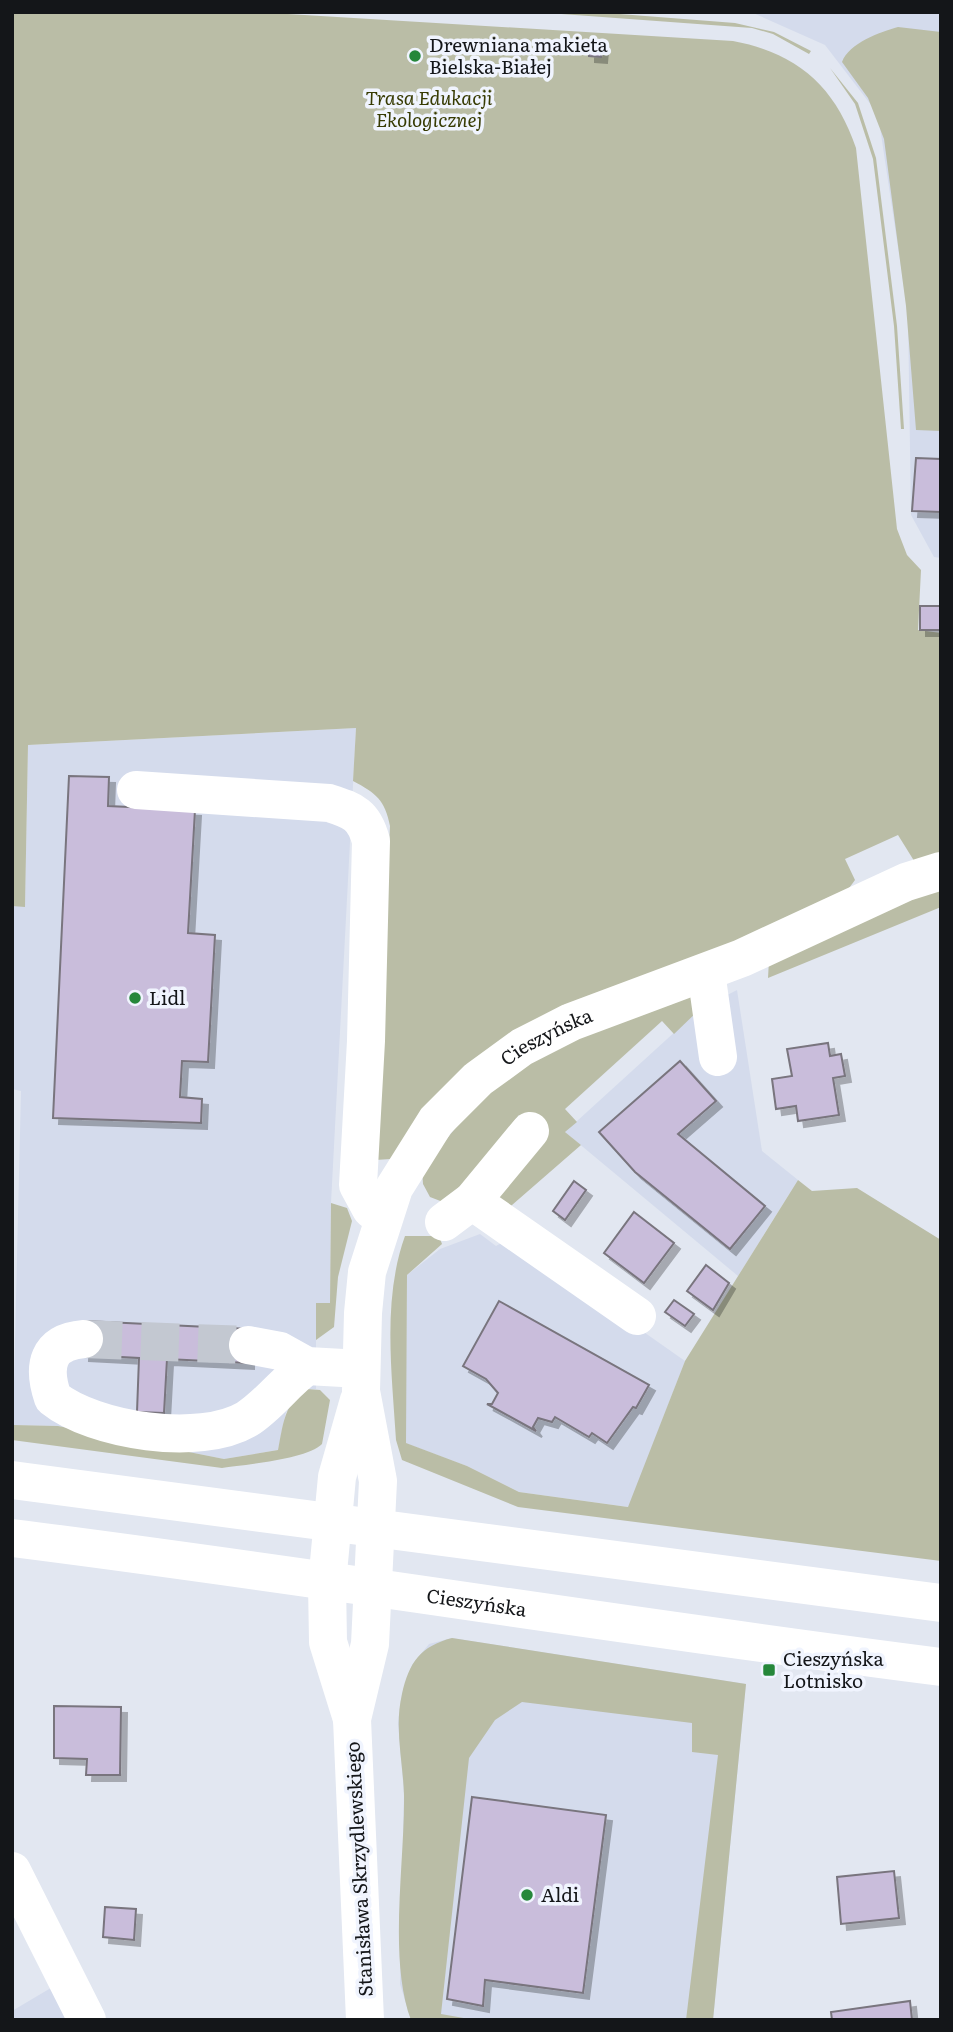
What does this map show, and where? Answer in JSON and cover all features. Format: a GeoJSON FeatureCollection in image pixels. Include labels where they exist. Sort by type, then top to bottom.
{"type":"FeatureCollection","features":[{"type":"Feature","properties":{"kind":"main road"},"geometry":{"type":"LineString","coordinates":[[136,790],[329,803],[350,810],[366,823],[371,841],[367,1014],[358,1185],[371,1209],[388,1203],[458,1222],[637,1316]]}},
{"type":"Feature","properties":{"kind":"main road","name":"Cieszyńska"},"geometry":{"type":"LineString","coordinates":[[331,1521],[337,1477],[361,1380],[365,1282],[388,1203],[436,1121],[478,1079],[502,1060],[571,1022],[742,958],[906,882],[941,871]]}},
{"type":"Feature","properties":{"kind":"main road"},"geometry":{"type":"LineString","coordinates":[[706,972],[718,1057]]}},
{"type":"Feature","properties":{"kind":"main road"},"geometry":{"type":"LineString","coordinates":[[458,1222],[530,1131]]}},
{"type":"Feature","properties":{"kind":"main road"},"geometry":{"type":"LineString","coordinates":[[84,1339],[66,1340],[55,1349],[49,1361],[47,1381],[53,1398],[82,1415],[159,1432],[194,1434],[223,1430],[247,1418],[268,1402],[283,1384],[307,1366]]}},
{"type":"Feature","properties":{"kind":"main road"},"geometry":{"type":"LineString","coordinates":[[248,1345],[280,1351],[307,1366],[361,1380]]}},
{"type":"Feature","properties":{"kind":"main road","name":"Cieszyńska"},"geometry":{"type":"LineString","coordinates":[[361,1380],[378,1481],[377,1529]]}},
{"type":"Feature","properties":{"kind":"main road"},"geometry":{"type":"LineString","coordinates":[[12,1480],[941,1603]]}},
{"type":"Feature","properties":{"kind":"main road","name":"Stanisława Skrzydlewskiego"},"geometry":{"type":"LineString","coordinates":[[331,1521],[327,1583],[328,1642],[352,1719],[365,2020]]}},
{"type":"Feature","properties":{"kind":"main road","name":"Stanisława Skrzydlewskiego"},"geometry":{"type":"LineString","coordinates":[[352,1719],[370,1644],[377,1529]]}},
{"type":"Feature","properties":{"kind":"main road","name":"Cieszyńska"},"geometry":{"type":"LineString","coordinates":[[12,1538],[941,1667]]}},
{"type":"Feature","properties":{"kind":"main road"},"geometry":{"type":"LineString","coordinates":[[12,1871],[87,2020]]}},
{"type":"Feature","properties":{"kind":"shaded area"},"geometry":{"type":"Polygon","coordinates":[[[751,12],[941,12],[941,558],[934,557],[911,515],[908,314],[878,114],[825,45],[751,12]]]}},
{"type":"Feature","properties":{"kind":"shaded area"},"geometry":{"type":"Polygon","coordinates":[[[356,728],[331,1203],[330,1304],[316,1304],[316,1389],[307,1389],[286,1412],[278,1450],[224,1459],[58,1426],[13,1425],[21,1091],[12,1089],[12,906],[25,906],[28,745],[356,728]]]}},
{"type":"Feature","properties":{"kind":"shaded area"},"geometry":{"type":"Polygon","coordinates":[[[737,990],[762,1151],[798,1180],[738,1276],[565,1132],[700,1009],[737,990]]]}},
{"type":"Feature","properties":{"kind":"shaded area"},"geometry":{"type":"Polygon","coordinates":[[[480,1234],[496,1246],[510,1238],[685,1361],[629,1507],[519,1492],[467,1466],[405,1443],[407,1275],[440,1249],[480,1234]]]}},
{"type":"Feature","properties":{"kind":"shaded area"},"geometry":{"type":"Polygon","coordinates":[[[452,1638],[746,1684],[713,2020],[411,2020],[400,1984],[404,1793],[398,1723],[402,1693],[412,1665],[429,1644],[452,1638]]]}},
{"type":"Feature","properties":{"kind":"shaded area"},"geometry":{"type":"Polygon","coordinates":[[[66,1979],[83,2020],[12,2020],[12,2011],[66,1979]]]}},
{"type":"Feature","properties":{"kind":"green space","name":"Trasa Edukacji Ekologicznej"},"geometry":{"type":"Polygon","coordinates":[[[12,12],[255,12],[733,41],[776,54],[811,76],[837,107],[856,148],[897,529],[907,555],[921,570],[918,630],[941,633],[941,859],[916,864],[898,835],[845,859],[855,880],[844,895],[624,989],[391,1159],[375,1160],[390,826],[378,798],[353,781],[356,728],[28,745],[25,907],[12,906],[12,12]]]}},
{"type":"Feature","properties":{"kind":"green space"},"geometry":{"type":"Polygon","coordinates":[[[534,12],[594,12],[735,23],[774,32],[811,51],[809,54],[773,34],[752,28],[534,12]]]}},
{"type":"Feature","properties":{"kind":"green space"},"geometry":{"type":"Polygon","coordinates":[[[898,27],[941,32],[941,431],[916,430],[906,306],[884,139],[868,98],[842,62],[858,44],[898,27]]]}},
{"type":"Feature","properties":{"kind":"green space"},"geometry":{"type":"Polygon","coordinates":[[[830,68],[858,103],[876,158],[897,326],[904,429],[901,429],[894,326],[873,159],[855,104],[830,68]]]}},
{"type":"Feature","properties":{"kind":"green space"},"geometry":{"type":"Polygon","coordinates":[[[941,884],[941,907],[768,978],[769,960],[941,884]]]}},
{"type":"Feature","properties":{"kind":"green space"},"geometry":{"type":"Polygon","coordinates":[[[689,992],[700,1009],[674,1034],[662,1021],[565,1109],[577,1122],[565,1132],[581,1145],[504,1212],[494,1203],[545,1137],[519,1115],[457,1194],[443,1202],[430,1197],[423,1184],[422,1170],[476,1102],[541,1053],[689,992]]]}},
{"type":"Feature","properties":{"kind":"green space"},"geometry":{"type":"Polygon","coordinates":[[[798,1180],[812,1191],[857,1188],[941,1240],[941,1561],[518,1507],[402,1460],[396,1440],[390,1337],[393,1285],[405,1236],[439,1236],[442,1244],[407,1275],[406,1443],[467,1466],[519,1492],[628,1507],[685,1361],[798,1180]]]}},
{"type":"Feature","properties":{"kind":"green space"},"geometry":{"type":"Polygon","coordinates":[[[331,1203],[347,1208],[352,1221],[338,1277],[334,1327],[316,1340],[316,1303],[330,1303],[331,1203]]]}},
{"type":"Feature","properties":{"kind":"green space"},"geometry":{"type":"Polygon","coordinates":[[[307,1389],[320,1390],[330,1400],[322,1444],[304,1454],[275,1460],[222,1468],[12,1440],[13,1425],[58,1426],[224,1459],[278,1450],[289,1408],[299,1394],[307,1389]]]}},
{"type":"Feature","properties":{"kind":"green space"},"geometry":{"type":"Polygon","coordinates":[[[452,1638],[746,1684],[713,2020],[686,2020],[718,1755],[692,1752],[692,1723],[522,1702],[495,1720],[469,1758],[441,2014],[475,2020],[411,2020],[400,1969],[399,1910],[404,1795],[399,1732],[400,1707],[408,1673],[418,1657],[432,1646],[452,1638]]]}},
{"type":"Feature","properties":{"kind":"building"},"geometry":{"type":"Polygon","coordinates":[[[589,45],[602,46],[601,57],[589,56],[589,45]]]}},
{"type":"Feature","properties":{"kind":"building"},"geometry":{"type":"Polygon","coordinates":[[[916,458],[941,459],[941,512],[912,511],[916,458]]]}},
{"type":"Feature","properties":{"kind":"building"},"geometry":{"type":"Polygon","coordinates":[[[920,606],[941,606],[941,630],[920,630],[920,606]]]}},
{"type":"Feature","properties":{"kind":"building","name":"Lidl"},"geometry":{"type":"Polygon","coordinates":[[[69,776],[109,777],[108,806],[195,810],[188,933],[215,935],[208,1062],[182,1061],[180,1097],[202,1099],[201,1123],[53,1118],[69,776]]]}},
{"type":"Feature","properties":{"kind":"building"},"geometry":{"type":"Polygon","coordinates":[[[828,1043],[830,1056],[841,1054],[845,1076],[833,1078],[839,1115],[798,1121],[796,1106],[776,1109],[772,1079],[792,1076],[787,1049],[828,1043]]]}},
{"type":"Feature","properties":{"kind":"building"},"geometry":{"type":"Polygon","coordinates":[[[680,1061],[716,1101],[678,1134],[765,1206],[730,1249],[635,1172],[599,1132],[680,1061]]]}},
{"type":"Feature","properties":{"kind":"building"},"geometry":{"type":"Polygon","coordinates":[[[574,1181],[586,1190],[565,1220],[553,1211],[574,1181]]]}},
{"type":"Feature","properties":{"kind":"building"},"geometry":{"type":"Polygon","coordinates":[[[634,1212],[674,1243],[644,1283],[604,1253],[634,1212]]]}},
{"type":"Feature","properties":{"kind":"building"},"geometry":{"type":"Polygon","coordinates":[[[706,1265],[729,1283],[713,1310],[687,1291],[706,1265]]]}},
{"type":"Feature","properties":{"kind":"building"},"geometry":{"type":"Polygon","coordinates":[[[674,1300],[694,1314],[685,1326],[665,1312],[674,1300]]]}},
{"type":"Feature","properties":{"kind":"building"},"geometry":{"type":"Polygon","coordinates":[[[499,1301],[649,1385],[636,1408],[633,1407],[607,1443],[592,1433],[589,1437],[555,1417],[552,1422],[538,1418],[533,1427],[536,1431],[487,1404],[492,1404],[498,1393],[486,1379],[463,1366],[499,1301]]]}},
{"type":"Feature","properties":{"kind":"building"},"geometry":{"type":"Polygon","coordinates":[[[85,1321],[249,1329],[248,1363],[167,1359],[164,1413],[137,1412],[139,1358],[83,1355],[85,1321]]]}},
{"type":"Feature","properties":{"kind":"building"},"geometry":{"type":"Polygon","coordinates":[[[54,1706],[121,1707],[120,1775],[86,1775],[87,1759],[54,1758],[54,1706]]]}},
{"type":"Feature","properties":{"kind":"building","name":"Aldi"},"geometry":{"type":"Polygon","coordinates":[[[472,1797],[606,1815],[583,1993],[485,1980],[483,2006],[447,1999],[472,1797]]]}},
{"type":"Feature","properties":{"kind":"building"},"geometry":{"type":"Polygon","coordinates":[[[894,1871],[899,1918],[841,1924],[837,1877],[894,1871]]]}},
{"type":"Feature","properties":{"kind":"building"},"geometry":{"type":"Polygon","coordinates":[[[105,1907],[136,1909],[134,1940],[103,1937],[105,1907]]]}},
{"type":"Feature","properties":{"kind":"building"},"geometry":{"type":"Polygon","coordinates":[[[910,2001],[912,2020],[832,2020],[831,2012],[910,2001]]]}},
{"type":"Feature","properties":{"kind":"tunnel"},"geometry":{"type":"LineString","coordinates":[[84,1339],[248,1345]]}},
{"type":"Feature","properties":{"kind":"place","name":"Drewniana makieta Bielska-Białej"},"geometry":{"type":"Point","coordinates":[415,56]}},
{"type":"Feature","properties":{"kind":"place","name":"Lidl"},"geometry":{"type":"Point","coordinates":[135,998]}},
{"type":"Feature","properties":{"kind":"place","name":"Cieszyńska Lotnisko"},"geometry":{"type":"Point","coordinates":[769,1670]}},
{"type":"Feature","properties":{"kind":"place","name":"Aldi"},"geometry":{"type":"Point","coordinates":[527,1895]}}]}
